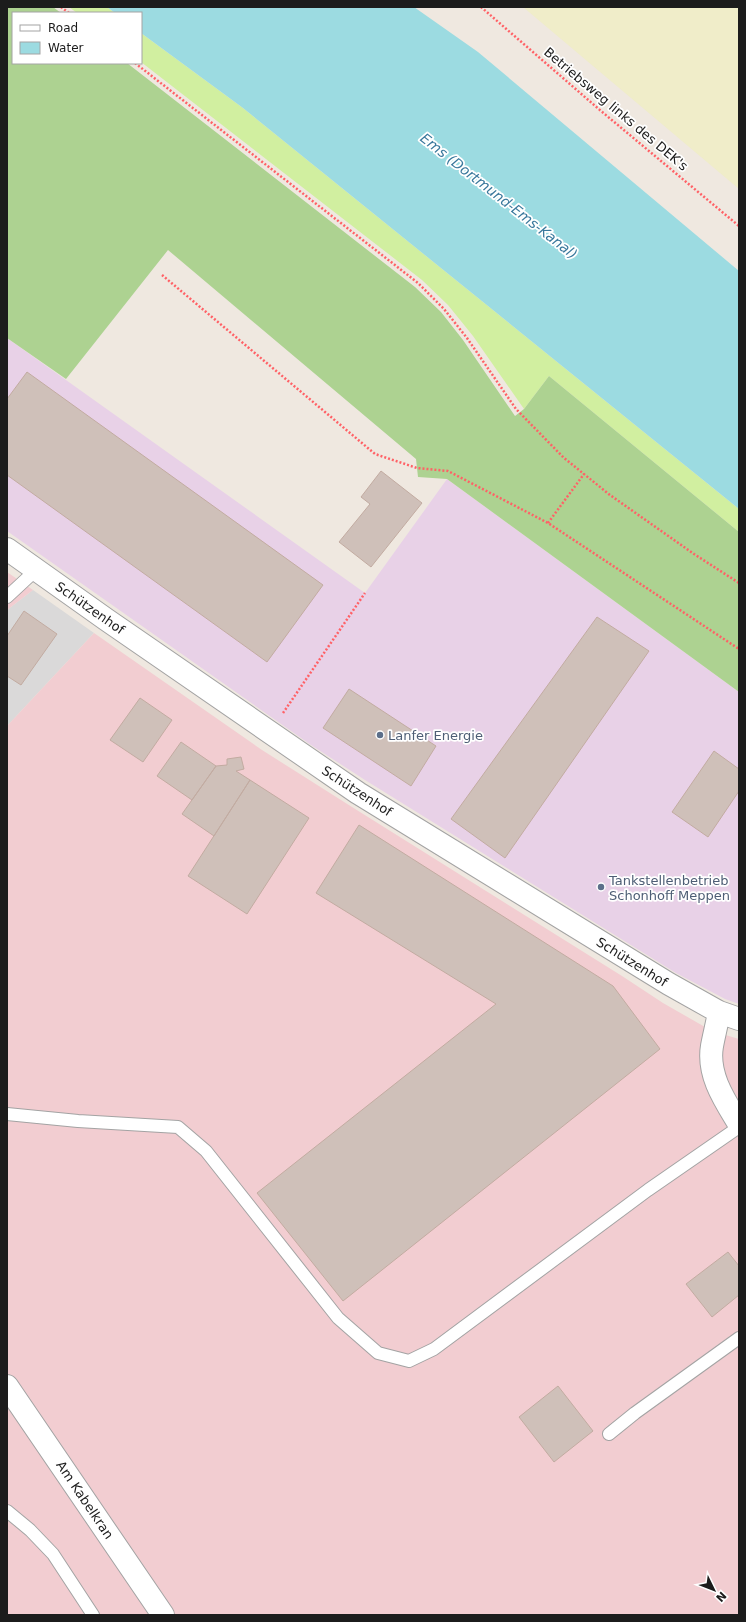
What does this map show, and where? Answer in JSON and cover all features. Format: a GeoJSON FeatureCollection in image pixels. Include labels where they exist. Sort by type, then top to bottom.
{"type":"FeatureCollection","features":[{"type":"Feature","properties":{"kind":"street","name":"Schützenhof"},"geometry":{"type":"LineString","coordinates":[[7,549],[358,793],[662,980],[729,1015],[711,1048],[713,1076],[739,1125]]}},
{"type":"Feature","properties":{"kind":"street","name":"Am Kabelkran"},"geometry":{"type":"LineString","coordinates":[[7,1386],[163,1615]]}},
{"type":"Feature","properties":{"kind":"lane"},"geometry":{"type":"LineString","coordinates":[[7,597],[36,570]]}},
{"type":"Feature","properties":{"kind":"lane"},"geometry":{"type":"LineString","coordinates":[[7,1114],[78,1121],[178,1127],[206,1151],[338,1318],[378,1353],[409,1360],[434,1349],[648,1190],[739,1125]]}},
{"type":"Feature","properties":{"kind":"lane"},"geometry":{"type":"LineString","coordinates":[[609,1434],[634,1413],[739,1338]]}},
{"type":"Feature","properties":{"kind":"lane"},"geometry":{"type":"LineString","coordinates":[[7,1511],[30,1530],[53,1554],[93,1615]]}},
{"type":"Feature","properties":{"kind":"path","name":"Betriebsweg links des DEK's"},"geometry":{"type":"LineString","coordinates":[[481,7],[601,111],[739,226]]}},
{"type":"Feature","properties":{"kind":"path"},"geometry":{"type":"LineString","coordinates":[[136,64],[418,283],[444,309],[467,338],[516,409],[564,458],[642,517],[739,583]]}},
{"type":"Feature","properties":{"kind":"path"},"geometry":{"type":"LineString","coordinates":[[162,275],[375,454],[417,468],[448,471],[548,523],[739,649]]}},
{"type":"Feature","properties":{"kind":"path"},"geometry":{"type":"LineString","coordinates":[[548,523],[584,474]]}},
{"type":"Feature","properties":{"kind":"path"},"geometry":{"type":"LineString","coordinates":[[269,732],[365,593]]}},
{"type":"Feature","properties":{"kind":"shaded area"},"geometry":{"type":"Polygon","coordinates":[[[523,7],[739,7],[739,189],[523,7]]]}},
{"type":"Feature","properties":{"kind":"shaded area"},"geometry":{"type":"Polygon","coordinates":[[[7,338],[365,593],[447,479],[739,692],[739,1004],[725,999],[676,973],[365,780],[311,745],[7,531],[7,338]]]}},
{"type":"Feature","properties":{"kind":"shaded area"},"geometry":{"type":"Polygon","coordinates":[[[7,572],[33,590],[7,610],[7,572]]]}},
{"type":"Feature","properties":{"kind":"shaded area"},"geometry":{"type":"Polygon","coordinates":[[[33,590],[94,633],[7,726],[7,610],[33,590]]]}},
{"type":"Feature","properties":{"kind":"shaded area"},"geometry":{"type":"Polygon","coordinates":[[[94,633],[262,750],[663,1003],[712,1031],[739,1039],[739,1615],[7,1615],[7,726],[94,633]]]}},
{"type":"Feature","properties":{"kind":"green space"},"geometry":{"type":"Polygon","coordinates":[[[7,7],[53,7],[60,12],[12,12],[12,64],[128,64],[415,287],[441,312],[463,340],[515,416],[524,409],[549,376],[739,532],[739,692],[447,479],[418,477],[416,459],[168,250],[66,379],[7,338],[7,7]]]}},
{"type":"Feature","properties":{"kind":"green space"},"geometry":{"type":"Polygon","coordinates":[[[69,7],[107,7],[114,12],[76,12],[69,7]]]}},
{"type":"Feature","properties":{"kind":"green space"},"geometry":{"type":"Polygon","coordinates":[[[142,34],[243,108],[739,509],[739,532],[549,376],[524,409],[473,336],[448,305],[422,280],[142,63],[142,34]]]}},
{"type":"Feature","properties":{"kind":"water","name":"Ems (Dortmund-Ems-Kanal)"},"geometry":{"type":"Polygon","coordinates":[[[107,7],[414,7],[478,52],[739,271],[739,509],[243,108],[142,34],[142,12],[114,12],[107,7]]]}},
{"type":"Feature","properties":{"kind":"building"},"geometry":{"type":"Polygon","coordinates":[[[27,372],[323,585],[267,662],[7,475],[7,399],[27,372]]]}},
{"type":"Feature","properties":{"kind":"building"},"geometry":{"type":"Polygon","coordinates":[[[381,471],[422,503],[371,567],[339,542],[370,504],[361,497],[381,471]]]}},
{"type":"Feature","properties":{"kind":"building"},"geometry":{"type":"Polygon","coordinates":[[[24,611],[57,634],[21,685],[7,676],[7,636],[24,611]]]}},
{"type":"Feature","properties":{"kind":"building"},"geometry":{"type":"Polygon","coordinates":[[[597,617],[649,651],[505,858],[451,819],[597,617]]]}},
{"type":"Feature","properties":{"kind":"building"},"geometry":{"type":"Polygon","coordinates":[[[349,689],[436,746],[411,786],[323,728],[349,689]]]}},
{"type":"Feature","properties":{"kind":"building"},"geometry":{"type":"Polygon","coordinates":[[[140,698],[172,720],[143,762],[110,740],[140,698]]]}},
{"type":"Feature","properties":{"kind":"building"},"geometry":{"type":"Polygon","coordinates":[[[181,742],[216,766],[192,800],[157,776],[181,742]]]}},
{"type":"Feature","properties":{"kind":"building"},"geometry":{"type":"Polygon","coordinates":[[[714,751],[739,769],[739,791],[708,837],[672,812],[714,751]]]}},
{"type":"Feature","properties":{"kind":"building"},"geometry":{"type":"Polygon","coordinates":[[[241,757],[244,769],[236,771],[250,780],[214,836],[182,814],[216,766],[227,765],[227,759],[241,757]]]}},
{"type":"Feature","properties":{"kind":"building"},"geometry":{"type":"Polygon","coordinates":[[[250,780],[309,818],[247,914],[188,876],[250,780]]]}},
{"type":"Feature","properties":{"kind":"building"},"geometry":{"type":"Polygon","coordinates":[[[359,825],[613,986],[660,1049],[343,1301],[257,1193],[496,1004],[316,893],[359,825]]]}},
{"type":"Feature","properties":{"kind":"building"},"geometry":{"type":"Polygon","coordinates":[[[728,1252],[739,1266],[739,1295],[712,1317],[686,1284],[728,1252]]]}},
{"type":"Feature","properties":{"kind":"building"},"geometry":{"type":"Polygon","coordinates":[[[558,1386],[593,1431],[554,1462],[519,1417],[558,1386]]]}},
{"type":"Feature","properties":{"kind":"place","name":"Lanfer Energie"},"geometry":{"type":"Point","coordinates":[380,735]}},
{"type":"Feature","properties":{"kind":"place","name":"Tankstellenbetrieb Schonhoff Meppen"},"geometry":{"type":"Point","coordinates":[601,887]}}]}
